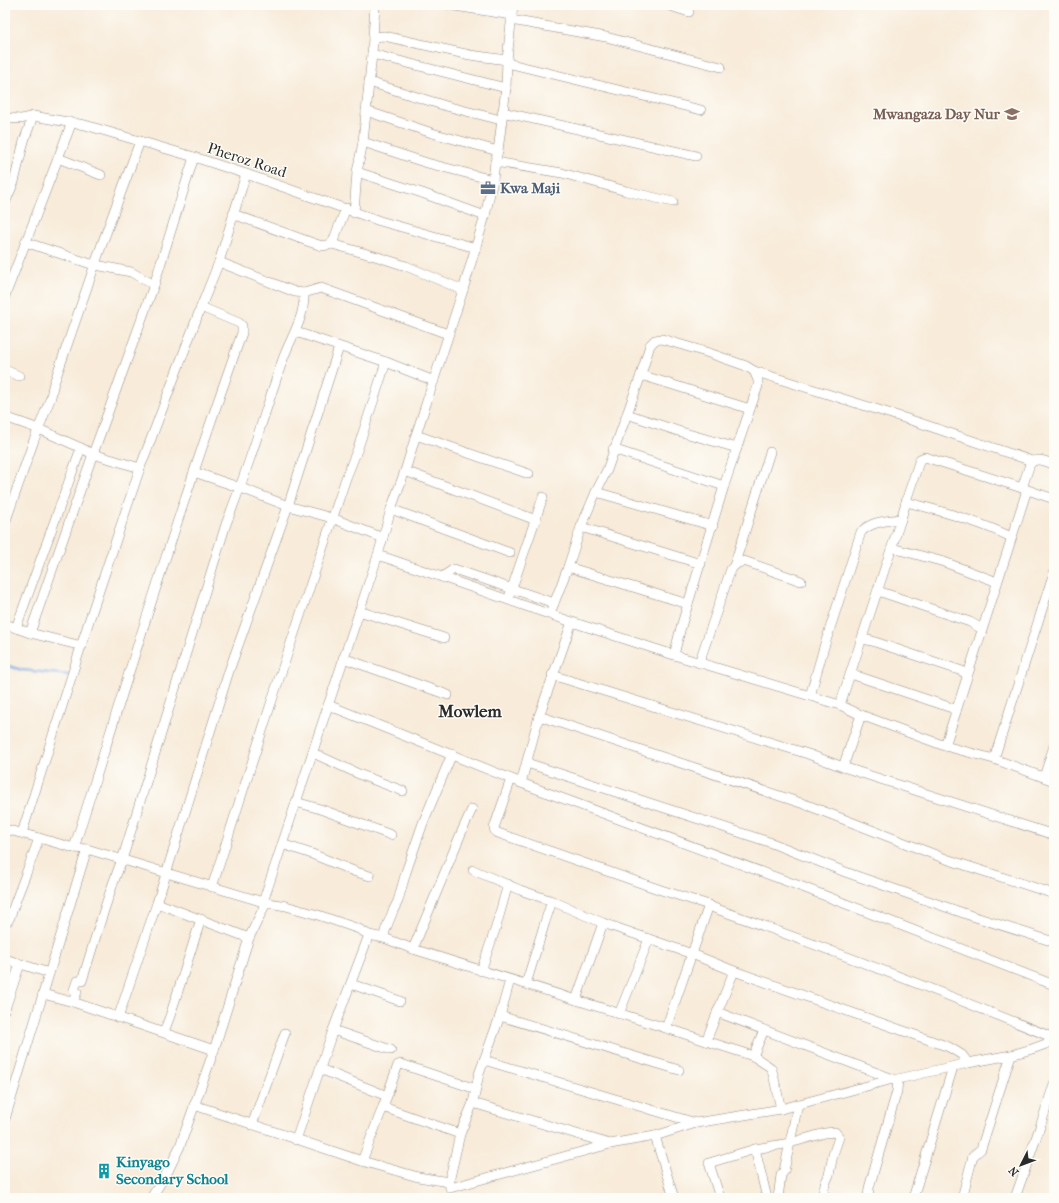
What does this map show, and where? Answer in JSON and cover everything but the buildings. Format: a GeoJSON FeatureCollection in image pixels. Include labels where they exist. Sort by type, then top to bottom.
{"type":"FeatureCollection","features":[{"type":"Feature","properties":{"kind":"street"},"geometry":{"type":"LineString","coordinates":[[332,244],[350,210],[358,172],[363,142],[372,54],[375,5]]}},
{"type":"Feature","properties":{"kind":"street"},"geometry":{"type":"LineString","coordinates":[[449,5],[606,37],[721,68]]}},
{"type":"Feature","properties":{"kind":"street"},"geometry":{"type":"LineString","coordinates":[[151,1198],[168,1171],[177,1152],[214,1050],[249,938],[264,907],[263,902],[378,555],[391,509],[405,472],[476,248],[485,216],[498,151],[506,88],[513,5]]}},
{"type":"Feature","properties":{"kind":"street"},"geometry":{"type":"LineString","coordinates":[[667,5],[689,12]]}},
{"type":"Feature","properties":{"kind":"street"},"geometry":{"type":"LineString","coordinates":[[373,37],[384,36],[507,62],[701,110]]}},
{"type":"Feature","properties":{"kind":"street"},"geometry":{"type":"LineString","coordinates":[[372,54],[506,88]]}},
{"type":"Feature","properties":{"kind":"street"},"geometry":{"type":"LineString","coordinates":[[369,82],[446,106],[696,156]]}},
{"type":"Feature","properties":{"kind":"street"},"geometry":{"type":"LineString","coordinates":[[366,111],[432,133],[498,151]]}},
{"type":"Feature","properties":{"kind":"street"},"geometry":{"type":"LineString","coordinates":[[5,203],[9,182],[33,116]]}},
{"type":"Feature","properties":{"kind":"street","name":"Pheroz Road"},"geometry":{"type":"LineString","coordinates":[[5,118],[21,119],[33,116],[85,125],[194,157],[424,234],[476,248]]}},
{"type":"Feature","properties":{"kind":"street"},"geometry":{"type":"LineString","coordinates":[[5,296],[72,122]]}},
{"type":"Feature","properties":{"kind":"street"},"geometry":{"type":"LineString","coordinates":[[5,523],[51,397],[53,386],[95,265],[140,141]]}},
{"type":"Feature","properties":{"kind":"street"},"geometry":{"type":"LineString","coordinates":[[363,142],[427,163],[493,180]]}},
{"type":"Feature","properties":{"kind":"street"},"geometry":{"type":"LineString","coordinates":[[30,633],[154,284],[194,157]]}},
{"type":"Feature","properties":{"kind":"street"},"geometry":{"type":"LineString","coordinates":[[58,158],[100,175]]}},
{"type":"Feature","properties":{"kind":"street"},"geometry":{"type":"LineString","coordinates":[[495,162],[562,173],[626,191],[673,202]]}},
{"type":"Feature","properties":{"kind":"street"},"geometry":{"type":"LineString","coordinates":[[358,172],[485,216]]}},
{"type":"Feature","properties":{"kind":"street"},"geometry":{"type":"LineString","coordinates":[[22,833],[89,621],[140,468],[219,262],[246,174]]}},
{"type":"Feature","properties":{"kind":"street"},"geometry":{"type":"LineString","coordinates":[[233,214],[322,246],[332,244],[406,266],[463,290]]}},
{"type":"Feature","properties":{"kind":"street"},"geometry":{"type":"LineString","coordinates":[[25,242],[95,265],[131,272],[154,284]]}},
{"type":"Feature","properties":{"kind":"street"},"geometry":{"type":"LineString","coordinates":[[219,262],[295,292],[304,293],[321,288],[448,334]]}},
{"type":"Feature","properties":{"kind":"street"},"geometry":{"type":"LineString","coordinates":[[73,1002],[77,992],[74,990],[77,981],[82,981],[108,897],[122,860],[226,524],[241,488],[284,357],[303,313],[304,293]]}},
{"type":"Feature","properties":{"kind":"street"},"geometry":{"type":"LineString","coordinates":[[74,848],[142,630],[243,329],[239,323],[201,307]]}},
{"type":"Feature","properties":{"kind":"street"},"geometry":{"type":"LineString","coordinates":[[296,332],[386,362],[434,381]]}},
{"type":"Feature","properties":{"kind":"street"},"geometry":{"type":"LineString","coordinates":[[550,614],[581,527],[606,470],[627,414],[650,345],[655,340],[662,339],[731,360],[754,371],[917,422],[1032,461],[1035,459],[1054,464]]}},
{"type":"Feature","properties":{"kind":"street"},"geometry":{"type":"LineString","coordinates":[[118,1018],[157,903],[229,671],[288,506],[339,346]]}},
{"type":"Feature","properties":{"kind":"street"},"geometry":{"type":"LineString","coordinates":[[212,887],[332,518],[358,448],[386,362]]}},
{"type":"Feature","properties":{"kind":"street"},"geometry":{"type":"LineString","coordinates":[[5,370],[20,376]]}},
{"type":"Feature","properties":{"kind":"street"},"geometry":{"type":"LineString","coordinates":[[674,655],[724,486],[758,386],[758,380],[754,371]]}},
{"type":"Feature","properties":{"kind":"street"},"geometry":{"type":"LineString","coordinates":[[641,375],[750,409]]}},
{"type":"Feature","properties":{"kind":"street"},"geometry":{"type":"LineString","coordinates":[[627,414],[737,448]]}},
{"type":"Feature","properties":{"kind":"street"},"geometry":{"type":"LineString","coordinates":[[5,416],[39,429],[93,454],[140,468]]}},
{"type":"Feature","properties":{"kind":"street"},"geometry":{"type":"LineString","coordinates":[[416,435],[530,474]]}},
{"type":"Feature","properties":{"kind":"street"},"geometry":{"type":"LineString","coordinates":[[16,628],[81,448]]}},
{"type":"Feature","properties":{"kind":"street"},"geometry":{"type":"LineString","coordinates":[[613,449],[724,486]]}},
{"type":"Feature","properties":{"kind":"street"},"geometry":{"type":"LineString","coordinates":[[699,663],[731,569],[734,566],[770,452]]}},
{"type":"Feature","properties":{"kind":"street"},"geometry":{"type":"LineString","coordinates":[[840,705],[920,458],[925,457],[1054,499]]}},
{"type":"Feature","properties":{"kind":"street"},"geometry":{"type":"LineString","coordinates":[[945,746],[997,583],[1032,461]]}},
{"type":"Feature","properties":{"kind":"street"},"geometry":{"type":"LineString","coordinates":[[194,472],[288,506],[332,518],[383,538]]}},
{"type":"Feature","properties":{"kind":"street"},"geometry":{"type":"LineString","coordinates":[[405,472],[536,520]]}},
{"type":"Feature","properties":{"kind":"street"},"geometry":{"type":"LineString","coordinates":[[596,492],[712,526]]}},
{"type":"Feature","properties":{"kind":"street"},"geometry":{"type":"LineString","coordinates":[[508,599],[543,497]]}},
{"type":"Feature","properties":{"kind":"street"},"geometry":{"type":"LineString","coordinates":[[906,502],[958,516],[1011,537]]}},
{"type":"Feature","properties":{"kind":"street"},"geometry":{"type":"LineString","coordinates":[[391,509],[510,553]]}},
{"type":"Feature","properties":{"kind":"street"},"geometry":{"type":"LineString","coordinates":[[810,696],[861,532],[873,523],[901,519]]}},
{"type":"Feature","properties":{"kind":"street"},"geometry":{"type":"LineString","coordinates":[[581,527],[701,564]]}},
{"type":"Feature","properties":{"kind":"street"},"geometry":{"type":"LineString","coordinates":[[892,548],[944,562],[997,583]]}},
{"type":"Feature","properties":{"kind":"street"},"geometry":{"type":"LineString","coordinates":[[378,555],[572,622],[699,663],[840,705],[861,715],[945,746],[994,759],[1054,781]]}},
{"type":"Feature","properties":{"kind":"street"},"geometry":{"type":"LineString","coordinates":[[734,566],[744,561],[801,581]]}},
{"type":"Feature","properties":{"kind":"street"},"geometry":{"type":"LineString","coordinates":[[568,567],[688,604]]}},
{"type":"Feature","properties":{"kind":"street"},"geometry":{"type":"LineString","coordinates":[[442,577],[454,569],[554,603]]}},
{"type":"Feature","properties":{"kind":"street"},"geometry":{"type":"LineString","coordinates":[[994,759],[1054,572]]}},
{"type":"Feature","properties":{"kind":"street"},"geometry":{"type":"LineString","coordinates":[[878,591],[970,622],[982,629]]}},
{"type":"Feature","properties":{"kind":"street"},"geometry":{"type":"LineString","coordinates":[[359,611],[444,638]]}},
{"type":"Feature","properties":{"kind":"street"},"geometry":{"type":"LineString","coordinates":[[521,783],[539,716],[552,675],[572,622]]}},
{"type":"Feature","properties":{"kind":"street"},"geometry":{"type":"LineString","coordinates":[[5,624],[30,633],[82,646]]}},
{"type":"Feature","properties":{"kind":"street"},"geometry":{"type":"LineString","coordinates":[[862,639],[962,671],[967,675]]}},
{"type":"Feature","properties":{"kind":"street"},"geometry":{"type":"LineString","coordinates":[[343,658],[448,694]]}},
{"type":"Feature","properties":{"kind":"street"},"geometry":{"type":"LineString","coordinates":[[851,674],[952,708],[956,712]]}},
{"type":"Feature","properties":{"kind":"street"},"geometry":{"type":"LineString","coordinates":[[552,675],[808,754],[843,767],[1054,835]]}},
{"type":"Feature","properties":{"kind":"street"},"geometry":{"type":"LineString","coordinates":[[328,705],[521,783],[805,888],[1054,985]]}},
{"type":"Feature","properties":{"kind":"street"},"geometry":{"type":"LineString","coordinates":[[843,767],[861,715]]}},
{"type":"Feature","properties":{"kind":"street"},"geometry":{"type":"LineString","coordinates":[[539,716],[807,805],[946,859],[1054,894]]}},
{"type":"Feature","properties":{"kind":"street"},"geometry":{"type":"LineString","coordinates":[[1044,777],[1054,746]]}},
{"type":"Feature","properties":{"kind":"street"},"geometry":{"type":"LineString","coordinates":[[312,753],[403,791]]}},
{"type":"Feature","properties":{"kind":"street"},"geometry":{"type":"LineString","coordinates":[[384,938],[385,931],[398,901],[406,872],[452,754]]}},
{"type":"Feature","properties":{"kind":"street"},"geometry":{"type":"LineString","coordinates":[[527,763],[768,842],[848,873],[969,915],[1054,942]]}},
{"type":"Feature","properties":{"kind":"street"},"geometry":{"type":"LineString","coordinates":[[511,779],[494,828],[498,833],[709,905],[796,937],[956,998],[1054,1038]]}},
{"type":"Feature","properties":{"kind":"street"},"geometry":{"type":"LineString","coordinates":[[296,802],[326,811],[390,835]]}},
{"type":"Feature","properties":{"kind":"street"},"geometry":{"type":"LineString","coordinates":[[413,949],[472,809]]}},
{"type":"Feature","properties":{"kind":"street"},"geometry":{"type":"LineString","coordinates":[[5,829],[74,848],[87,849],[263,902],[286,906],[318,915],[360,929],[369,935],[384,938],[481,971],[753,1056],[771,1068],[781,1109]]}},
{"type":"Feature","properties":{"kind":"street"},"geometry":{"type":"LineString","coordinates":[[5,921],[10,917],[20,886],[29,867],[39,838]]}},
{"type":"Feature","properties":{"kind":"street"},"geometry":{"type":"LineString","coordinates":[[282,844],[370,876]]}},
{"type":"Feature","properties":{"kind":"street"},"geometry":{"type":"LineString","coordinates":[[5,1119],[87,849]]}},
{"type":"Feature","properties":{"kind":"street"},"geometry":{"type":"LineString","coordinates":[[473,870],[603,923],[949,1047],[962,1055],[968,1063]]}},
{"type":"Feature","properties":{"kind":"street"},"geometry":{"type":"LineString","coordinates":[[481,971],[496,927],[508,884]]}},
{"type":"Feature","properties":{"kind":"street"},"geometry":{"type":"LineString","coordinates":[[526,984],[552,901]]}},
{"type":"Feature","properties":{"kind":"street"},"geometry":{"type":"LineString","coordinates":[[157,903],[249,938]]}},
{"type":"Feature","properties":{"kind":"street"},"geometry":{"type":"LineString","coordinates":[[666,1028],[709,905]]}},
{"type":"Feature","properties":{"kind":"street"},"geometry":{"type":"LineString","coordinates":[[164,1032],[201,919]]}},
{"type":"Feature","properties":{"kind":"street"},"geometry":{"type":"LineString","coordinates":[[576,1000],[603,923]]}},
{"type":"Feature","properties":{"kind":"street"},"geometry":{"type":"LineString","coordinates":[[296,1140],[333,1030],[369,935]]}},
{"type":"Feature","properties":{"kind":"street"},"geometry":{"type":"LineString","coordinates":[[619,1014],[649,939]]}},
{"type":"Feature","properties":{"kind":"street"},"geometry":{"type":"LineString","coordinates":[[5,959],[49,973]]}},
{"type":"Feature","properties":{"kind":"street"},"geometry":{"type":"LineString","coordinates":[[5,1009],[20,964]]}},
{"type":"Feature","properties":{"kind":"street"},"geometry":{"type":"LineString","coordinates":[[706,1041],[734,971]]}},
{"type":"Feature","properties":{"kind":"street"},"geometry":{"type":"LineString","coordinates":[[510,980],[500,1016],[479,1074],[473,1103],[460,1134],[449,1182],[450,1188],[610,1144],[655,1136],[696,1123],[781,1109],[895,1079],[1011,1055],[1054,1041]]}},
{"type":"Feature","properties":{"kind":"street"},"geometry":{"type":"LineString","coordinates":[[351,984],[400,1001]]}},
{"type":"Feature","properties":{"kind":"street"},"geometry":{"type":"LineString","coordinates":[[43,994],[73,1002],[214,1050]]}},
{"type":"Feature","properties":{"kind":"street"},"geometry":{"type":"LineString","coordinates":[[717,1012],[895,1079]]}},
{"type":"Feature","properties":{"kind":"street"},"geometry":{"type":"LineString","coordinates":[[500,1016],[679,1070]]}},
{"type":"Feature","properties":{"kind":"street"},"geometry":{"type":"LineString","coordinates":[[333,1030],[391,1050]]}},
{"type":"Feature","properties":{"kind":"street"},"geometry":{"type":"LineString","coordinates":[[753,1056],[764,1030]]}},
{"type":"Feature","properties":{"kind":"street"},"geometry":{"type":"LineString","coordinates":[[252,1125],[285,1034]]}},
{"type":"Feature","properties":{"kind":"street"},"geometry":{"type":"LineString","coordinates":[[962,1198],[974,1156],[981,1149],[1011,1055]]}},
{"type":"Feature","properties":{"kind":"street"},"geometry":{"type":"LineString","coordinates":[[484,1060],[696,1123]]}},
{"type":"Feature","properties":{"kind":"street"},"geometry":{"type":"LineString","coordinates":[[362,1161],[387,1096],[395,1069],[398,1065],[401,1064],[476,1089]]}},
{"type":"Feature","properties":{"kind":"street"},"geometry":{"type":"LineString","coordinates":[[913,1198],[954,1067]]}},
{"type":"Feature","properties":{"kind":"street"},"geometry":{"type":"LineString","coordinates":[[320,1069],[387,1096]]}},
{"type":"Feature","properties":{"kind":"street"},"geometry":{"type":"LineString","coordinates":[[868,1198],[869,1188],[897,1091],[895,1079]]}},
{"type":"Feature","properties":{"kind":"street"},"geometry":{"type":"LineString","coordinates":[[1016,1198],[1054,1084]]}},
{"type":"Feature","properties":{"kind":"street"},"geometry":{"type":"LineString","coordinates":[[473,1103],[610,1144]]}},
{"type":"Feature","properties":{"kind":"street"},"geometry":{"type":"LineString","coordinates":[[778,1198],[781,1175],[784,1171],[798,1104]]}},
{"type":"Feature","properties":{"kind":"street"},"geometry":{"type":"LineString","coordinates":[[194,1105],[362,1161],[418,1177],[449,1182]]}},
{"type":"Feature","properties":{"kind":"street"},"geometry":{"type":"LineString","coordinates":[[383,1107],[460,1134]]}},
{"type":"Feature","properties":{"kind":"street"},"geometry":{"type":"LineString","coordinates":[[720,1198],[708,1163],[755,1149],[790,1143],[825,1133],[835,1132],[839,1137],[822,1198]]}},
{"type":"Feature","properties":{"kind":"street"},"geometry":{"type":"LineString","coordinates":[[655,1136],[674,1198]]}},
{"type":"Feature","properties":{"kind":"street"},"geometry":{"type":"LineString","coordinates":[[755,1149],[767,1198]]}},
{"type":"Feature","properties":{"kind":"waterway"},"geometry":{"type":"LineString","coordinates":[[5,665],[22,670],[69,675]]}},
{"type":"Feature","properties":{"kind":"place","name":"Mwangaza Day Nur"},"geometry":{"type":"Point","coordinates":[1012,114]}},
{"type":"Feature","properties":{"kind":"place","name":"Kwa Maji"},"geometry":{"type":"Point","coordinates":[488,188]}},
{"type":"Feature","properties":{"kind":"place","name":"Kinyago Secondary School"},"geometry":{"type":"Point","coordinates":[104,1171]}},
{"type":"Feature","properties":{"kind":"district","name":"Mowlem"},"geometry":{"type":"Point","coordinates":[470,711]}}]}
